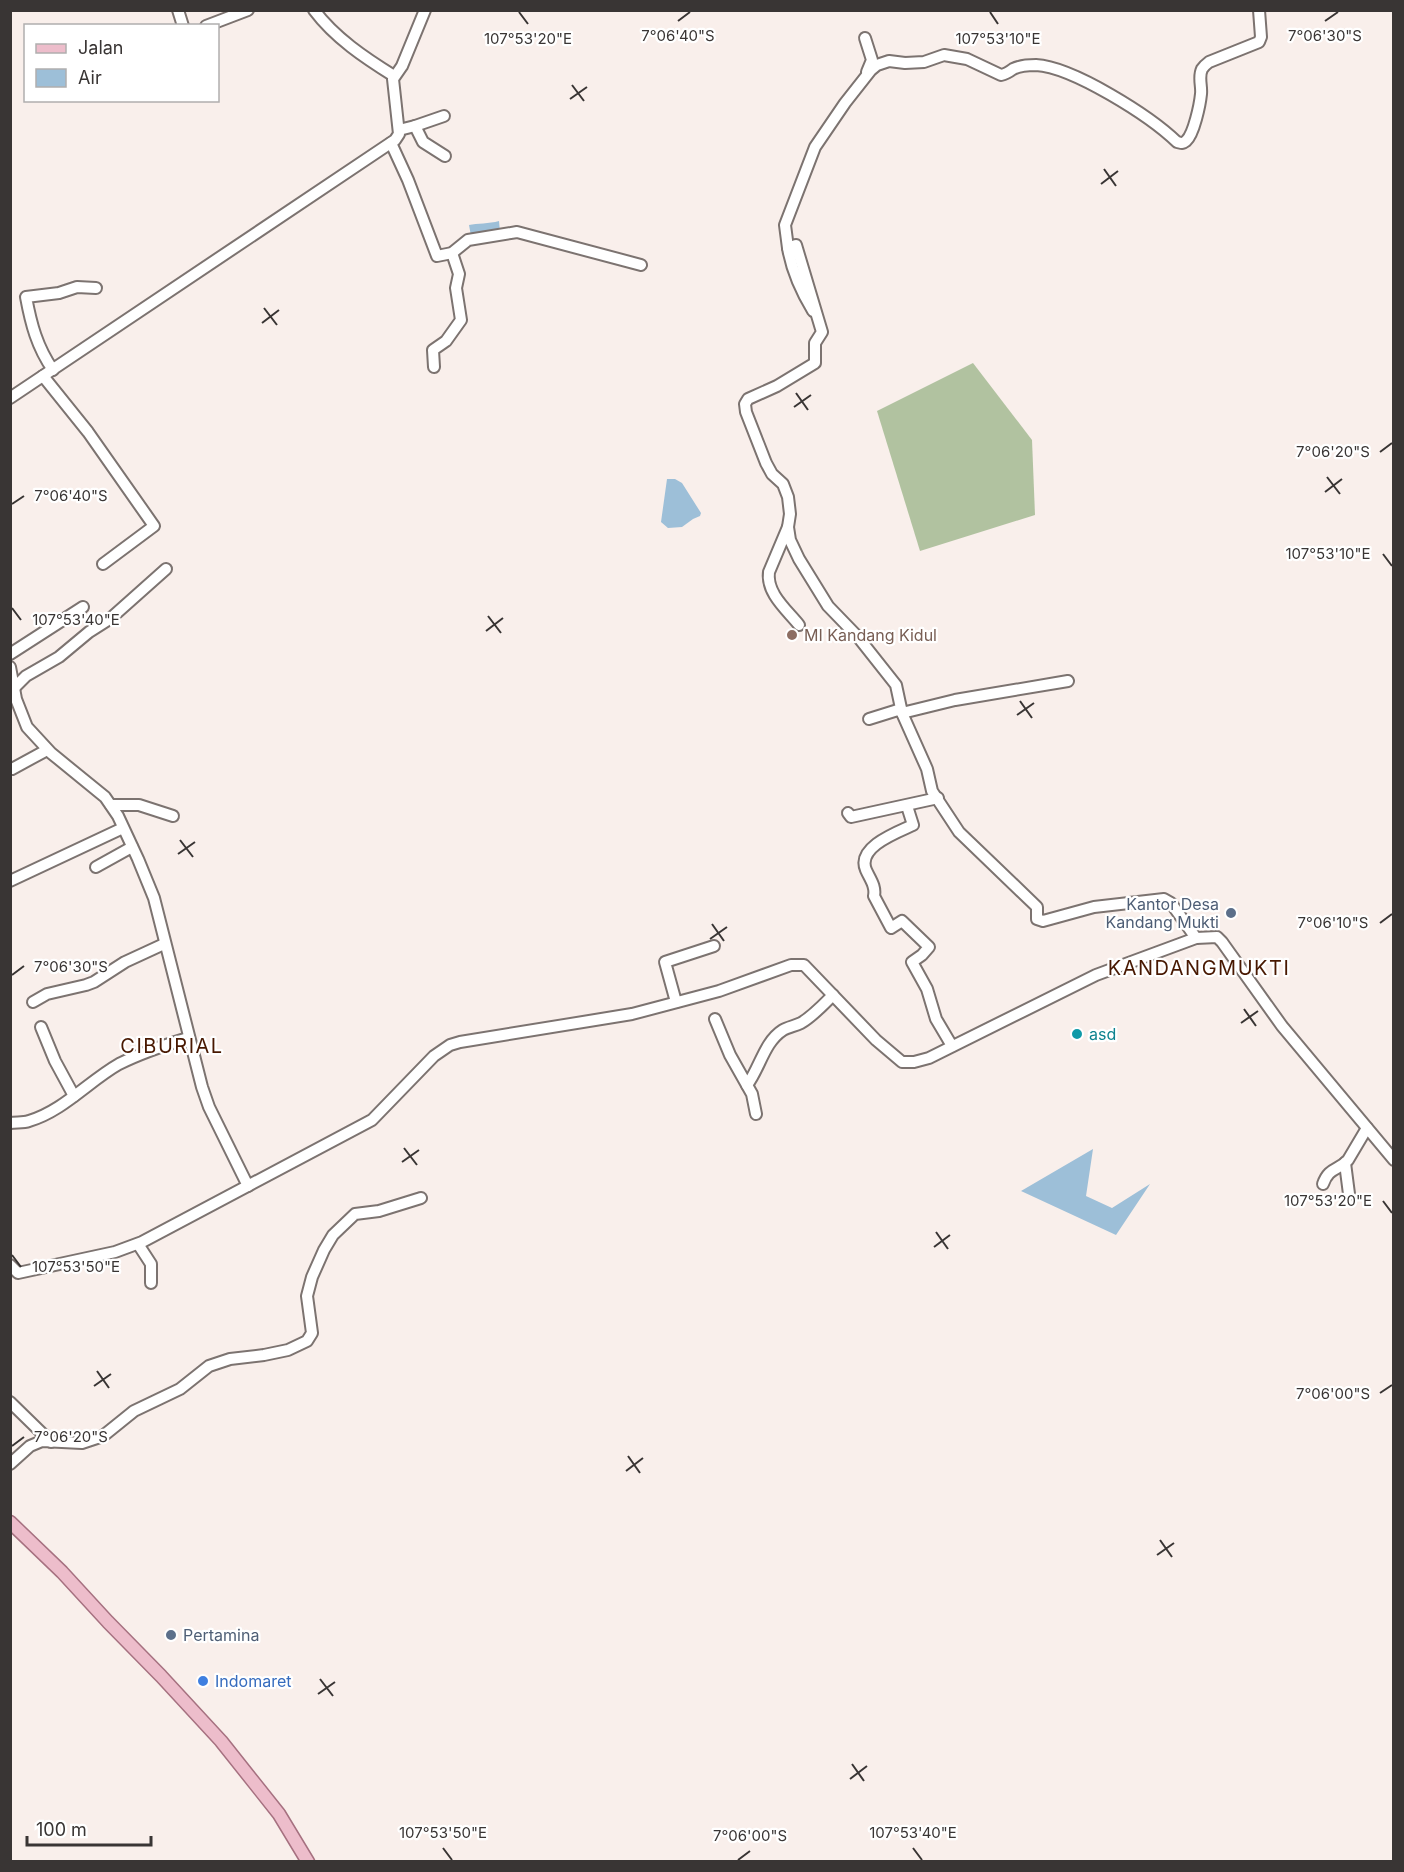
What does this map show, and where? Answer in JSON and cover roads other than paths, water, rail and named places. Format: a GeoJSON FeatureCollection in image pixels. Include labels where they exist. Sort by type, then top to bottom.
{"type":"FeatureCollection","features":[{"type":"Feature","properties":{"kind":"main road"},"geometry":{"type":"LineString","coordinates":[[10,1522],[62,1572],[221,1741],[279,1814],[308,1862]]}},
{"type":"Feature","properties":{"kind":"street"},"geometry":{"type":"LineString","coordinates":[[211,24],[248,10]]}},
{"type":"Feature","properties":{"kind":"street"},"geometry":{"type":"LineString","coordinates":[[314,10],[329,28],[366,59],[394,76]]}},
{"type":"Feature","properties":{"kind":"street"},"geometry":{"type":"LineString","coordinates":[[10,398],[398,137],[392,84],[425,10]]}},
{"type":"Feature","properties":{"kind":"street"},"geometry":{"type":"LineString","coordinates":[[799,625],[777,600],[768,578],[788,527],[790,514],[788,497],[783,484],[772,474],[766,463],[745,404],[748,399],[777,386],[815,363],[815,343],[822,332],[796,245],[788,248],[785,225],[815,147],[866,75],[877,65],[890,61],[924,62],[944,55],[967,59],[1001,75],[1015,68],[1035,65],[1061,70],[1117,98],[1181,143],[1185,142],[1189,136],[1197,115],[1203,66],[1259,42],[1261,37],[1259,10]]}},
{"type":"Feature","properties":{"kind":"street"},"geometry":{"type":"LineString","coordinates":[[865,38],[872,60],[866,75]]}},
{"type":"Feature","properties":{"kind":"street"},"geometry":{"type":"LineString","coordinates":[[399,130],[444,116]]}},
{"type":"Feature","properties":{"kind":"street"},"geometry":{"type":"LineString","coordinates":[[415,126],[423,142],[445,156]]}},
{"type":"Feature","properties":{"kind":"street"},"geometry":{"type":"LineString","coordinates":[[391,143],[408,180],[436,254],[439,256],[452,253],[468,240],[517,232],[641,265]]}},
{"type":"Feature","properties":{"kind":"street"},"geometry":{"type":"LineString","coordinates":[[434,367],[433,350],[446,341],[461,320],[456,288],[459,274],[452,253]]}},
{"type":"Feature","properties":{"kind":"street"},"geometry":{"type":"LineString","coordinates":[[53,370],[35,338],[26,297],[59,293],[77,287],[96,288]]}},
{"type":"Feature","properties":{"kind":"street"},"geometry":{"type":"LineString","coordinates":[[43,376],[88,432],[154,526],[103,564]]}},
{"type":"Feature","properties":{"kind":"street"},"geometry":{"type":"LineString","coordinates":[[788,527],[790,540],[820,595],[858,637],[889,675],[898,690],[902,711],[925,764],[932,791],[959,832],[1036,907],[1037,919],[1043,921],[1094,907],[1164,899],[1171,903],[1196,938]]}},
{"type":"Feature","properties":{"kind":"street"},"geometry":{"type":"LineString","coordinates":[[14,688],[26,676],[59,657],[89,632],[111,618],[166,569]]}},
{"type":"Feature","properties":{"kind":"street"},"geometry":{"type":"LineString","coordinates":[[10,654],[83,607]]}},
{"type":"Feature","properties":{"kind":"street"},"geometry":{"type":"LineString","coordinates":[[10,667],[24,721],[32,733],[47,750],[100,792],[111,805],[132,847],[154,898],[164,944],[206,1097],[248,1186]]}},
{"type":"Feature","properties":{"kind":"street"},"geometry":{"type":"LineString","coordinates":[[870,719],[956,700],[1068,681]]}},
{"type":"Feature","properties":{"kind":"street"},"geometry":{"type":"LineString","coordinates":[[12,769],[47,750]]}},
{"type":"Feature","properties":{"kind":"street"},"geometry":{"type":"LineString","coordinates":[[848,813],[851,817],[938,798]]}},
{"type":"Feature","properties":{"kind":"street"},"geometry":{"type":"LineString","coordinates":[[111,805],[139,805],[173,816]]}},
{"type":"Feature","properties":{"kind":"street"},"geometry":{"type":"LineString","coordinates":[[907,806],[913,825],[875,845],[864,858],[864,865],[875,889],[874,896],[891,928],[902,921],[929,947],[912,962],[927,989],[936,1019],[952,1046]]}},
{"type":"Feature","properties":{"kind":"street"},"geometry":{"type":"LineString","coordinates":[[10,881],[123,828]]}},
{"type":"Feature","properties":{"kind":"street"},"geometry":{"type":"LineString","coordinates":[[96,867],[132,847]]}},
{"type":"Feature","properties":{"kind":"street"},"geometry":{"type":"LineString","coordinates":[[10,1265],[18,1273],[115,1252],[138,1244],[372,1120],[434,1056],[450,1045],[611,1018],[719,991],[791,964],[804,964],[876,1040],[902,1062],[914,1062],[928,1058],[1096,975],[1196,938],[1217,937],[1282,1026],[1394,1160]]}},
{"type":"Feature","properties":{"kind":"street"},"geometry":{"type":"LineString","coordinates":[[33,1002],[47,994],[94,982],[124,962],[164,944]]}},
{"type":"Feature","properties":{"kind":"street"},"geometry":{"type":"LineString","coordinates":[[676,1002],[665,962],[714,946]]}},
{"type":"Feature","properties":{"kind":"street"},"geometry":{"type":"LineString","coordinates":[[747,1085],[755,1075],[770,1042],[783,1030],[810,1018],[832,995]]}},
{"type":"Feature","properties":{"kind":"street"},"geometry":{"type":"LineString","coordinates":[[715,1019],[747,1085],[756,1114]]}},
{"type":"Feature","properties":{"kind":"street"},"geometry":{"type":"LineString","coordinates":[[41,1027],[55,1061],[74,1096]]}},
{"type":"Feature","properties":{"kind":"street"},"geometry":{"type":"LineString","coordinates":[[10,1123],[32,1120],[62,1104],[120,1064],[170,1043],[189,1038]]}},
{"type":"Feature","properties":{"kind":"street"},"geometry":{"type":"LineString","coordinates":[[1323,1184],[1330,1171],[1345,1163],[1367,1128]]}},
{"type":"Feature","properties":{"kind":"street"},"geometry":{"type":"LineString","coordinates":[[1345,1163],[1349,1194]]}},
{"type":"Feature","properties":{"kind":"street"},"geometry":{"type":"LineString","coordinates":[[10,1464],[30,1446],[42,1441],[82,1443],[103,1436],[134,1411],[180,1389],[209,1366],[230,1359],[288,1350],[307,1341],[312,1333],[307,1296],[312,1277],[333,1235],[355,1214],[379,1211],[421,1198]]}},
{"type":"Feature","properties":{"kind":"street"},"geometry":{"type":"LineString","coordinates":[[138,1244],[151,1264],[152,1283]]}},
{"type":"Feature","properties":{"kind":"street"},"geometry":{"type":"LineString","coordinates":[[10,1402],[51,1442]]}},
{"type":"Feature","properties":{"kind":"water"},"geometry":{"type":"Polygon","coordinates":[[[499,221],[500,232],[471,236],[469,225],[499,221]]]}},
{"type":"Feature","properties":{"kind":"water"},"geometry":{"type":"Polygon","coordinates":[[[667,479],[675,479],[682,483],[701,513],[700,516],[682,527],[668,528],[661,522],[667,479]]]}},
{"type":"Feature","properties":{"kind":"water"},"geometry":{"type":"Polygon","coordinates":[[[1093,1149],[1086,1196],[1112,1208],[1150,1184],[1116,1235],[1021,1191],[1093,1149]]]}},
{"type":"Feature","properties":{"kind":"place","name":"MI Kandang Kidul"},"geometry":{"type":"Point","coordinates":[792,635]}},
{"type":"Feature","properties":{"kind":"place","name":"Kantor Desa Kandang Mukti"},"geometry":{"type":"Point","coordinates":[1231,913]}},
{"type":"Feature","properties":{"kind":"place","name":"asd"},"geometry":{"type":"Point","coordinates":[1077,1034]}},
{"type":"Feature","properties":{"kind":"place","name":"Pertamina"},"geometry":{"type":"Point","coordinates":[171,1635]}},
{"type":"Feature","properties":{"kind":"place","name":"Indomaret"},"geometry":{"type":"Point","coordinates":[203,1681]}},
{"type":"Feature","properties":{"kind":"district","name":"KANDANGMUKTI"},"geometry":{"type":"Point","coordinates":[1199,968]}},
{"type":"Feature","properties":{"kind":"district","name":"CIBURIAL"},"geometry":{"type":"Point","coordinates":[172,1046]}}]}
